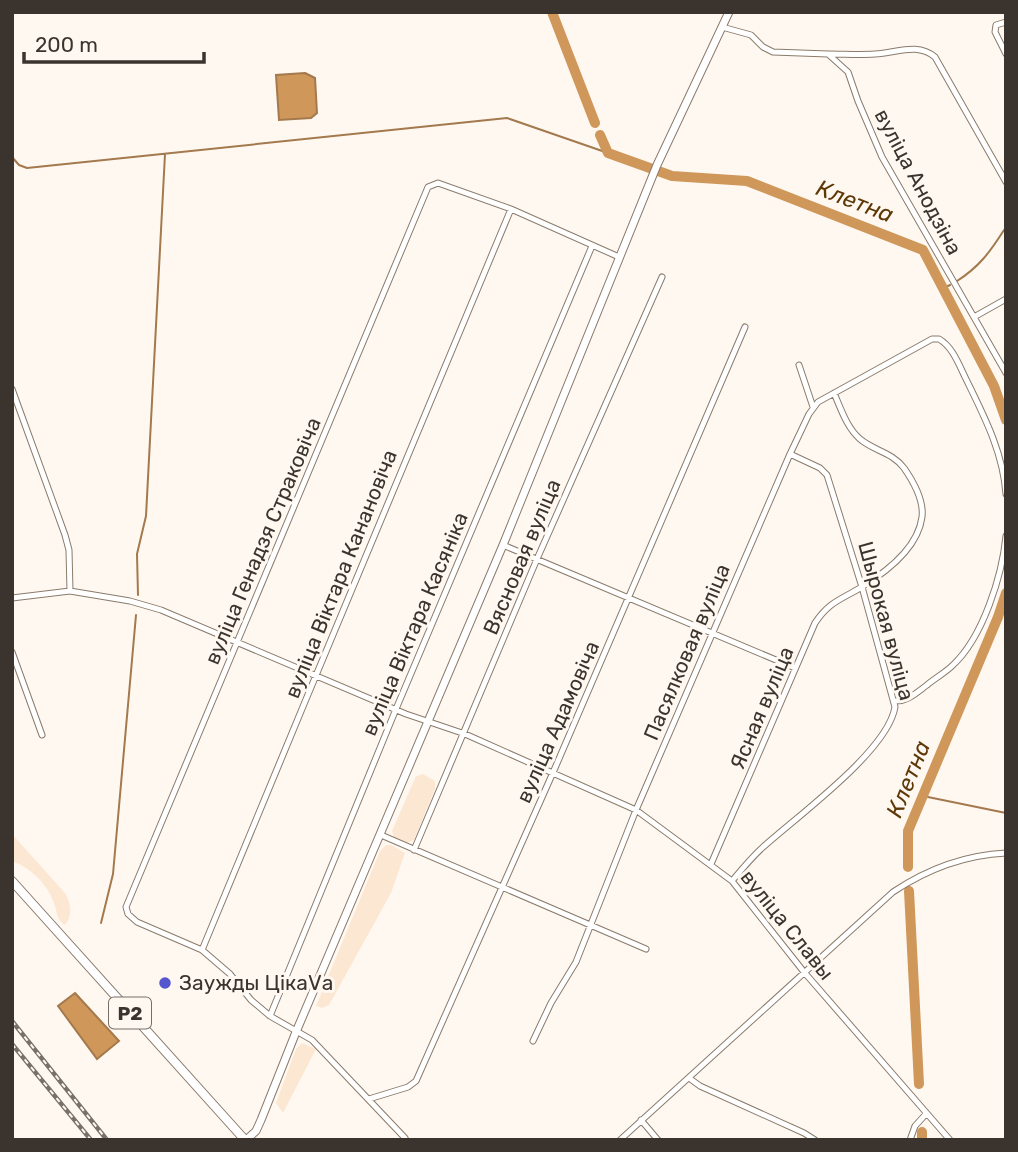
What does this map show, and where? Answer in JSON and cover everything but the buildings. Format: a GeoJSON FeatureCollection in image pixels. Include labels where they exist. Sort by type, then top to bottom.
{"type":"FeatureCollection","features":[{"type":"Feature","properties":{"kind":"main road","name":"Р2"},"geometry":{"type":"LineString","coordinates":[[12,881],[245,1140]]}},
{"type":"Feature","properties":{"kind":"main road"},"geometry":{"type":"LineString","coordinates":[[12,888],[22,892]]}},
{"type":"Feature","properties":{"kind":"street"},"geometry":{"type":"LineString","coordinates":[[245,1140],[258,1126],[503,545],[651,178],[729,12]]}},
{"type":"Feature","properties":{"kind":"street"},"geometry":{"type":"LineString","coordinates":[[1006,22],[996,25],[995,36],[1006,54]]}},
{"type":"Feature","properties":{"kind":"street"},"geometry":{"type":"LineString","coordinates":[[722,27],[751,36],[773,52],[877,54],[918,49],[927,51],[935,57],[1006,182]]}},
{"type":"Feature","properties":{"kind":"street","name":"вуліца Анодзіна"},"geometry":{"type":"LineString","coordinates":[[828,54],[848,72],[882,157],[1006,373]]}},
{"type":"Feature","properties":{"kind":"street","name":"вуліца Генадзя Страковіча"},"geometry":{"type":"LineString","coordinates":[[202,950],[137,922],[128,915],[126,907],[428,187],[438,183],[511,209]]}},
{"type":"Feature","properties":{"kind":"street"},"geometry":{"type":"LineString","coordinates":[[511,209],[619,257]]}},
{"type":"Feature","properties":{"kind":"street","name":"вуліца Віктара Канановіча"},"geometry":{"type":"LineString","coordinates":[[202,950],[317,677],[384,506],[511,209]]}},
{"type":"Feature","properties":{"kind":"street","name":"вуліца Віктара Касяніка"},"geometry":{"type":"LineString","coordinates":[[270,1016],[396,709],[592,246]]}},
{"type":"Feature","properties":{"kind":"street","name":"Вясновая вуліца"},"geometry":{"type":"LineString","coordinates":[[414,850],[537,559],[662,277]]}},
{"type":"Feature","properties":{"kind":"street"},"geometry":{"type":"LineString","coordinates":[[974,317],[1006,299]]}},
{"type":"Feature","properties":{"kind":"street","name":"вуліца Адамовіча"},"geometry":{"type":"LineString","coordinates":[[369,1099],[408,1087],[416,1081],[553,774],[745,327]]}},
{"type":"Feature","properties":{"kind":"street","name":"Пасялковая вуліца"},"geometry":{"type":"LineString","coordinates":[[533,1041],[551,1003],[576,962],[636,810],[790,454],[813,408],[834,393],[932,339],[939,338],[952,351],[991,431],[1001,461],[1006,494]]}},
{"type":"Feature","properties":{"kind":"street"},"geometry":{"type":"LineString","coordinates":[[799,365],[813,408]]}},
{"type":"Feature","properties":{"kind":"street"},"geometry":{"type":"LineString","coordinates":[[12,389],[65,535],[69,550],[70,591]]}},
{"type":"Feature","properties":{"kind":"street","name":"Шырокая вуліца"},"geometry":{"type":"LineString","coordinates":[[834,393],[851,430],[862,441],[894,457],[901,464],[914,483],[922,516],[915,537],[906,551],[864,586]]}},
{"type":"Feature","properties":{"kind":"street","name":"Шырокая вуліца"},"geometry":{"type":"LineString","coordinates":[[732,881],[760,850],[865,757],[889,727],[893,716],[894,701],[864,586],[827,475],[820,468],[790,454]]}},
{"type":"Feature","properties":{"kind":"street"},"geometry":{"type":"LineString","coordinates":[[894,701],[905,700],[954,665],[971,643],[986,612],[999,571],[1006,536]]}},
{"type":"Feature","properties":{"kind":"street"},"geometry":{"type":"LineString","coordinates":[[503,545],[795,668]]}},
{"type":"Feature","properties":{"kind":"street","name":"Ясная вуліца"},"geometry":{"type":"LineString","coordinates":[[711,864],[815,624],[834,601],[864,586]]}},
{"type":"Feature","properties":{"kind":"street","name":"вуліца Славы"},"geometry":{"type":"LineString","coordinates":[[12,598],[70,591],[150,607],[396,709],[465,734],[636,810],[732,881],[804,972],[950,1140]]}},
{"type":"Feature","properties":{"kind":"street"},"geometry":{"type":"LineString","coordinates":[[12,652],[41,735]]}},
{"type":"Feature","properties":{"kind":"street"},"geometry":{"type":"LineString","coordinates":[[381,835],[646,949]]}},
{"type":"Feature","properties":{"kind":"street"},"geometry":{"type":"LineString","coordinates":[[620,1140],[892,892],[940,867],[970,858],[1006,853]]}},
{"type":"Feature","properties":{"kind":"street"},"geometry":{"type":"LineString","coordinates":[[202,950],[230,974],[251,1000],[270,1016],[312,1040],[405,1138]]}},
{"type":"Feature","properties":{"kind":"street"},"geometry":{"type":"LineString","coordinates":[[689,1077],[700,1086],[814,1140]]}},
{"type":"Feature","properties":{"kind":"street"},"geometry":{"type":"LineString","coordinates":[[910,1140],[915,1126],[926,1114]]}},
{"type":"Feature","properties":{"kind":"street"},"geometry":{"type":"LineString","coordinates":[[640,1120],[658,1140]]}},
{"type":"Feature","properties":{"kind":"shaded area"},"geometry":{"type":"Polygon","coordinates":[[[305,73],[315,78],[317,113],[311,118],[279,120],[276,75],[305,73]]]}},
{"type":"Feature","properties":{"kind":"shaded area"},"geometry":{"type":"Polygon","coordinates":[[[423,774],[435,781],[435,789],[414,840],[407,843],[394,837],[392,831],[416,776],[423,774]]]}},
{"type":"Feature","properties":{"kind":"shaded area"},"geometry":{"type":"Polygon","coordinates":[[[12,834],[65,893],[70,909],[65,925],[59,919],[44,884],[26,868],[12,861],[12,834]]]}},
{"type":"Feature","properties":{"kind":"shaded area"},"geometry":{"type":"Polygon","coordinates":[[[386,845],[405,853],[391,893],[329,1005],[322,1008],[316,1006],[380,851],[386,845]]]}},
{"type":"Feature","properties":{"kind":"shaded area"},"geometry":{"type":"Polygon","coordinates":[[[75,993],[119,1041],[97,1059],[58,1006],[75,993]]]}},
{"type":"Feature","properties":{"kind":"shaded area"},"geometry":{"type":"Polygon","coordinates":[[[302,1043],[316,1049],[283,1113],[276,1103],[296,1049],[302,1043]]]}},
{"type":"Feature","properties":{"kind":"waterway","name":"Клетна"},"geometry":{"type":"LineString","coordinates":[[552,12],[595,123]]}},
{"type":"Feature","properties":{"kind":"waterway"},"geometry":{"type":"LineString","coordinates":[[12,157],[19,165],[27,168],[507,118],[608,153]]}},
{"type":"Feature","properties":{"kind":"waterway","name":"Клетна"},"geometry":{"type":"LineString","coordinates":[[600,135],[608,153],[672,176],[747,181],[923,250],[994,386],[1006,420]]}},
{"type":"Feature","properties":{"kind":"waterway"},"geometry":{"type":"LineString","coordinates":[[138,595],[137,554],[146,516],[165,154]]}},
{"type":"Feature","properties":{"kind":"waterway"},"geometry":{"type":"LineString","coordinates":[[957,281],[972,270],[1004,230]]}},
{"type":"Feature","properties":{"kind":"waterway"},"geometry":{"type":"LineString","coordinates":[[944,288],[950,285]]}},
{"type":"Feature","properties":{"kind":"waterway","name":"Клетна"},"geometry":{"type":"LineString","coordinates":[[908,867],[908,831],[1006,593]]}},
{"type":"Feature","properties":{"kind":"waterway"},"geometry":{"type":"LineString","coordinates":[[101,923],[113,874],[136,615]]}},
{"type":"Feature","properties":{"kind":"waterway"},"geometry":{"type":"LineString","coordinates":[[923,796],[1006,813]]}},
{"type":"Feature","properties":{"kind":"waterway","name":"Клетна"},"geometry":{"type":"LineString","coordinates":[[909,891],[919,1084]]}},
{"type":"Feature","properties":{"kind":"waterway","name":"Клетна"},"geometry":{"type":"LineString","coordinates":[[922,1132],[922,1140]]}},
{"type":"Feature","properties":{"kind":"railway"},"geometry":{"type":"LineString","coordinates":[[12,1021],[107,1140]]}},
{"type":"Feature","properties":{"kind":"railway"},"geometry":{"type":"LineString","coordinates":[[12,1044],[91,1140]]}},
{"type":"Feature","properties":{"kind":"place","name":"Заужды ЦікаVа"},"geometry":{"type":"Point","coordinates":[165,983]}}]}
